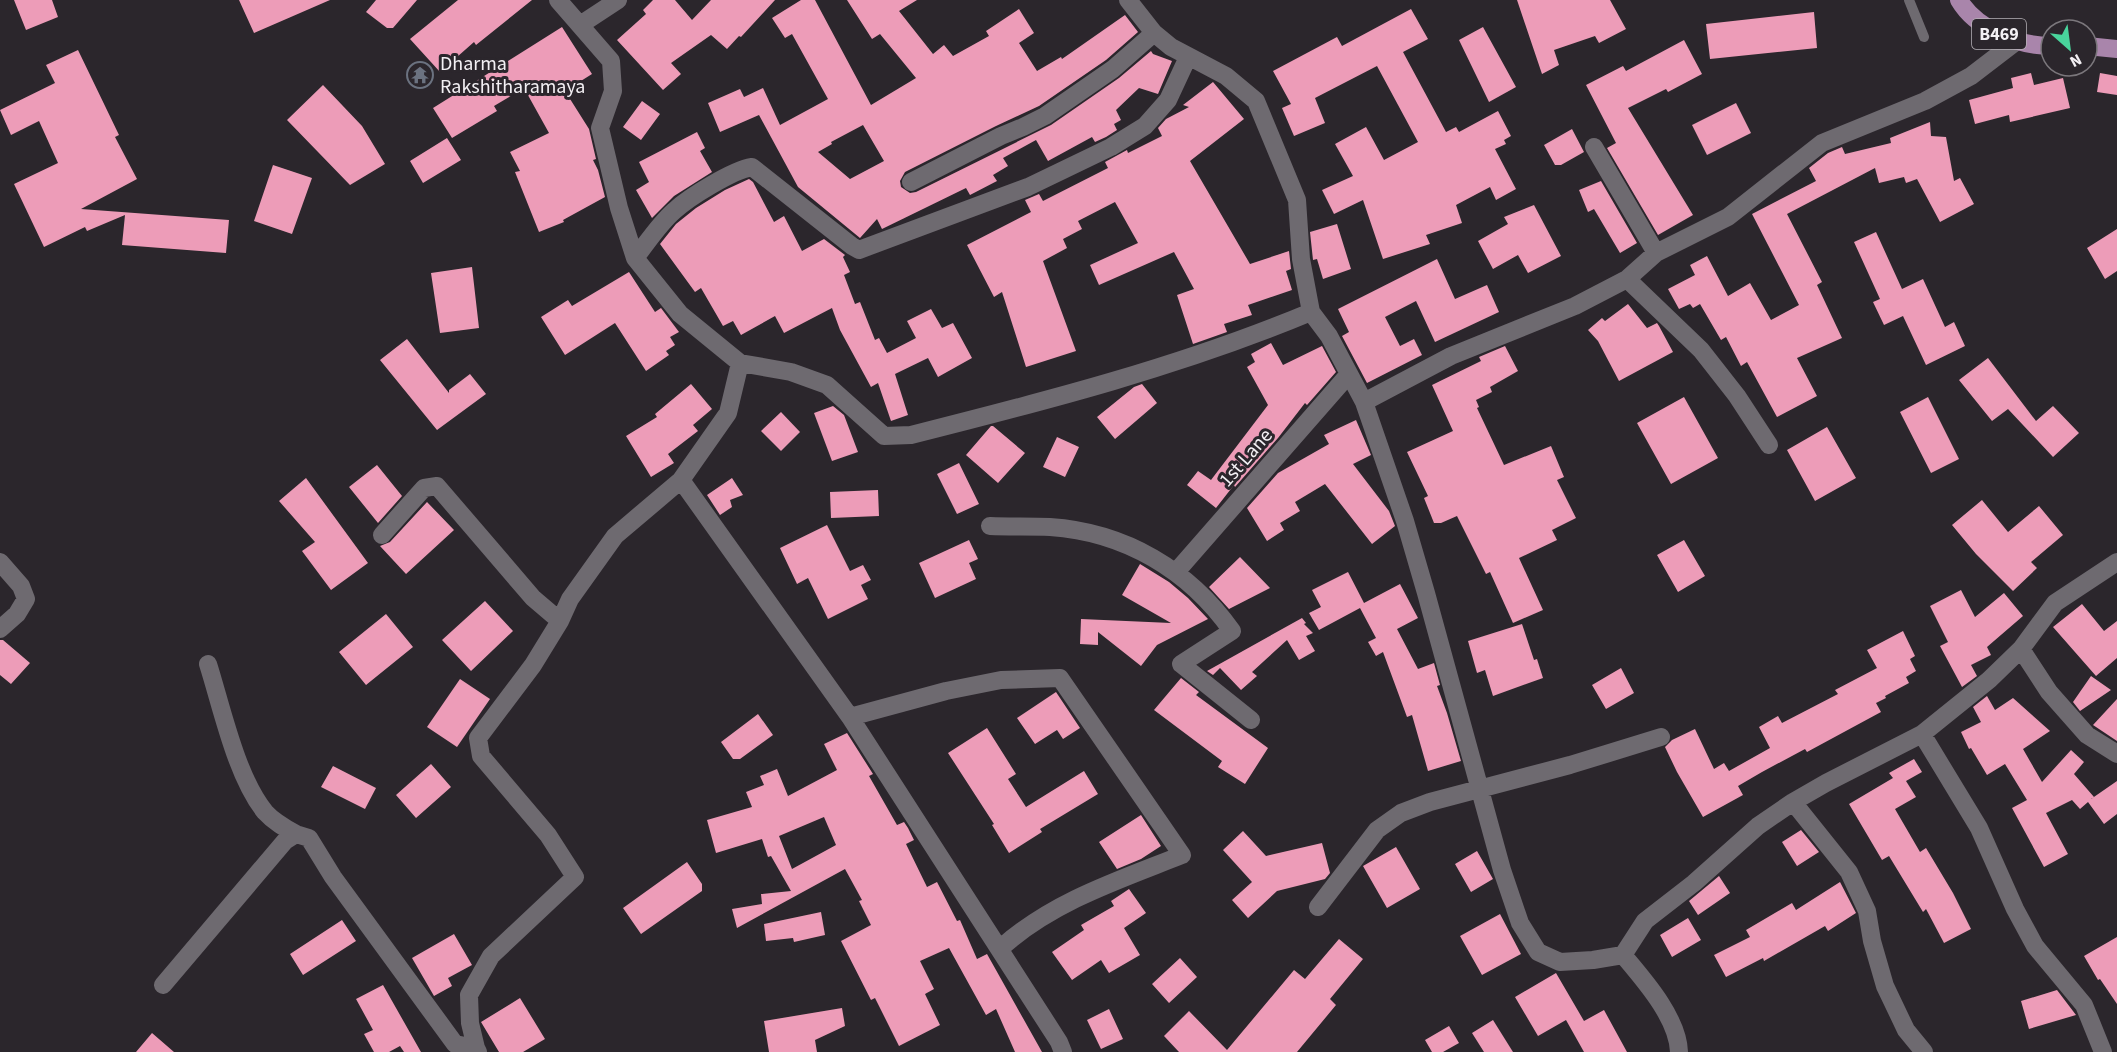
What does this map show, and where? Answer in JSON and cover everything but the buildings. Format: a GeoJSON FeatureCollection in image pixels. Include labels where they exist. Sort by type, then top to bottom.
{"type":"FeatureCollection","features":[{"type":"Feature","properties":{"kind":"main road","name":"B469"},"geometry":{"type":"LineString","coordinates":[[1959,0],[1971,15],[1992,30],[2018,40],[2039,44]]}},
{"type":"Feature","properties":{"kind":"main road"},"geometry":{"type":"LineString","coordinates":[[2099,47],[2117,49]]}},
{"type":"Feature","properties":{"kind":"street"},"geometry":{"type":"LineString","coordinates":[[558,0],[611,61],[613,91],[600,128],[619,208],[635,258],[680,314],[740,363],[790,372],[827,386],[884,436],[911,435],[1073,394],[1256,336],[1311,312]]}},
{"type":"Feature","properties":{"kind":"street"},"geometry":{"type":"LineString","coordinates":[[580,25],[618,0]]}},
{"type":"Feature","properties":{"kind":"street"},"geometry":{"type":"LineString","coordinates":[[1128,0],[1155,33],[1188,57],[1226,76],[1256,101],[1297,200],[1301,260],[1311,312],[1329,336],[1364,402],[1405,521],[1502,870],[1520,923],[1538,951],[1560,962],[1623,955],[1645,921],[1694,883],[1758,826],[1793,802],[1922,734],[1989,680],[2021,649],[2055,603],[2117,562]]}},
{"type":"Feature","properties":{"kind":"street"},"geometry":{"type":"LineString","coordinates":[[911,182],[1000,136],[1023,128],[1045,116],[1113,69],[1155,33]]}},
{"type":"Feature","properties":{"kind":"street"},"geometry":{"type":"LineString","coordinates":[[1364,402],[1451,356],[1575,306],[1628,279],[1656,253],[1728,217],[1822,143],[1925,102],[1971,76],[2018,40]]}},
{"type":"Feature","properties":{"kind":"street"},"geometry":{"type":"LineString","coordinates":[[635,258],[674,211],[711,186],[744,168],[752,167],[859,250],[1028,187],[1111,147],[1145,126],[1168,100],[1188,57]]}},
{"type":"Feature","properties":{"kind":"street"},"geometry":{"type":"LineString","coordinates":[[1594,147],[1656,253]]}},
{"type":"Feature","properties":{"kind":"street"},"geometry":{"type":"LineString","coordinates":[[1628,279],[1701,350],[1737,396],[1769,446]]}},
{"type":"Feature","properties":{"kind":"street"},"geometry":{"type":"LineString","coordinates":[[208,664],[244,773],[266,813],[276,823],[309,838],[333,877],[455,1044],[477,1050],[470,1023],[470,995],[491,956],[575,878],[548,835],[481,756],[478,738],[533,665],[560,621],[570,599],[615,536],[681,480],[728,413],[740,363]]}},
{"type":"Feature","properties":{"kind":"street","name":"1st Lane"},"geometry":{"type":"LineString","coordinates":[[1176,572],[1349,374]]}},
{"type":"Feature","properties":{"kind":"street"},"geometry":{"type":"LineString","coordinates":[[681,480],[850,717],[1059,1042],[1063,1052]]}},
{"type":"Feature","properties":{"kind":"street"},"geometry":{"type":"LineString","coordinates":[[382,535],[424,488],[436,486],[533,598],[560,621]]}},
{"type":"Feature","properties":{"kind":"street"},"geometry":{"type":"LineString","coordinates":[[990,526],[1050,527],[1097,535],[1144,552],[1176,572],[1214,606],[1233,631],[1181,664],[1251,720]]}},
{"type":"Feature","properties":{"kind":"street"},"geometry":{"type":"LineString","coordinates":[[0,562],[21,586],[26,599],[17,614],[0,629]]}},
{"type":"Feature","properties":{"kind":"street"},"geometry":{"type":"LineString","coordinates":[[2021,649],[2049,692],[2086,735],[2117,754]]}},
{"type":"Feature","properties":{"kind":"street"},"geometry":{"type":"LineString","coordinates":[[850,717],[946,691],[1001,680],[1060,678],[1182,855],[1089,893],[1046,914],[1023,928],[1003,946]]}},
{"type":"Feature","properties":{"kind":"street"},"geometry":{"type":"LineString","coordinates":[[1922,734],[1979,828],[2015,909],[2035,946],[2084,1005],[2103,1052]]}},
{"type":"Feature","properties":{"kind":"street"},"geometry":{"type":"LineString","coordinates":[[1318,907],[1377,830],[1401,813],[1430,802],[1570,765],[1661,737]]}},
{"type":"Feature","properties":{"kind":"street"},"geometry":{"type":"LineString","coordinates":[[1793,802],[1849,872],[1867,911],[1872,941],[1885,986],[1906,1030],[1924,1052]]}},
{"type":"Feature","properties":{"kind":"street"},"geometry":{"type":"LineString","coordinates":[[163,985],[285,841],[296,834]]}},
{"type":"Feature","properties":{"kind":"street"},"geometry":{"type":"LineString","coordinates":[[1623,955],[1653,991],[1678,1041],[1679,1052]]}},
{"type":"Feature","properties":{"kind":"lane"},"geometry":{"type":"LineString","coordinates":[[1909,0],[1924,37]]}},
{"type":"Feature","properties":{"kind":"place","name":"Dharma Rakshitharamaya"},"geometry":{"type":"Point","coordinates":[420,75]}}]}
